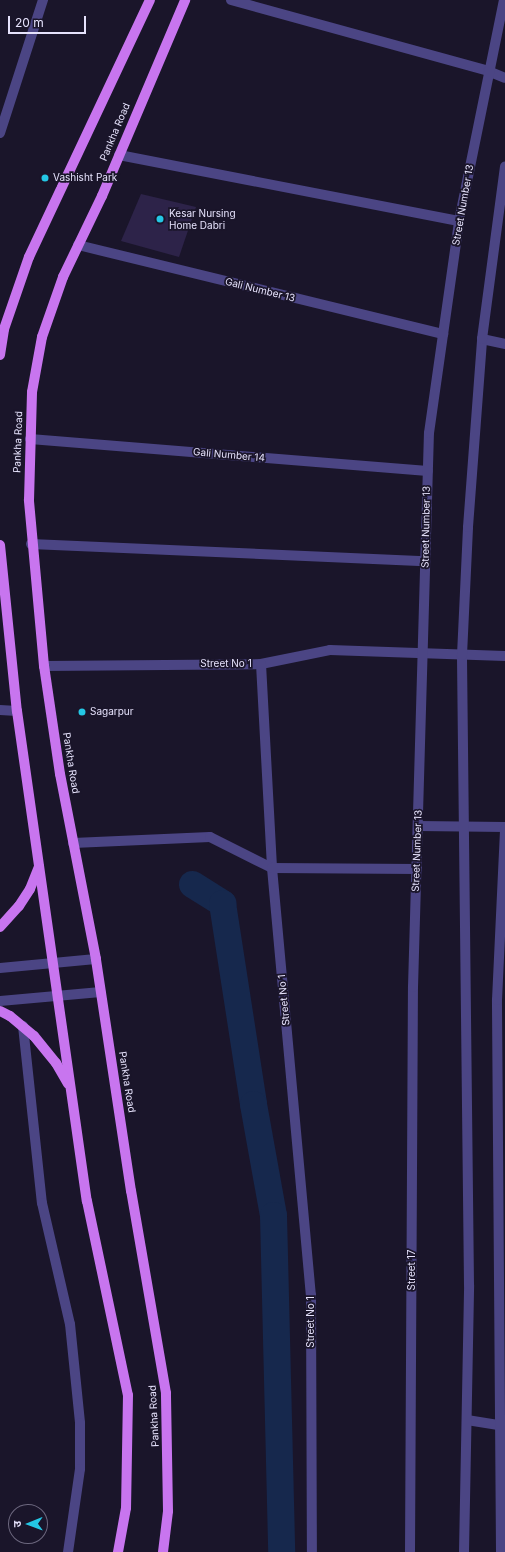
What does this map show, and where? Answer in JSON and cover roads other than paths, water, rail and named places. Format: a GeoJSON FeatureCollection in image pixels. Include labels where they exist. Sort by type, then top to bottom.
{"type":"FeatureCollection","features":[{"type":"Feature","properties":{"kind":"main road","name":"Pankha Road"},"geometry":{"type":"LineString","coordinates":[[163,1552],[168,1511],[166,1393],[96,959],[60,774],[44,666],[31,544],[29,500],[32,392],[42,337],[63,277],[119,155],[185,0]]}},
{"type":"Feature","properties":{"kind":"main road"},"geometry":{"type":"LineString","coordinates":[[0,355],[4,329],[29,257],[147,1]]}},
{"type":"Feature","properties":{"kind":"main road"},"geometry":{"type":"LineString","coordinates":[[0,545],[17,711],[87,1201],[128,1395],[126,1508],[118,1552]]}},
{"type":"Feature","properties":{"kind":"main road"},"geometry":{"type":"LineString","coordinates":[[0,927],[30,890],[40,865]]}},
{"type":"Feature","properties":{"kind":"main road"},"geometry":{"type":"LineString","coordinates":[[0,1011],[23,1026],[46,1049],[71,1089]]}},
{"type":"Feature","properties":{"kind":"street"},"geometry":{"type":"LineString","coordinates":[[0,133],[43,0]]}},
{"type":"Feature","properties":{"kind":"street"},"geometry":{"type":"LineString","coordinates":[[231,0],[488,71],[505,78]]}},
{"type":"Feature","properties":{"kind":"street","name":"Street Number 13"},"geometry":{"type":"LineString","coordinates":[[413,987],[429,432],[459,220],[488,71],[504,0]]}},
{"type":"Feature","properties":{"kind":"street"},"geometry":{"type":"LineString","coordinates":[[119,155],[459,220]]}},
{"type":"Feature","properties":{"kind":"street"},"geometry":{"type":"LineString","coordinates":[[464,1552],[469,1285],[465,1061],[465,827],[462,655],[468,527],[482,339],[505,166]]}},
{"type":"Feature","properties":{"kind":"street","name":"Gali Number 13"},"geometry":{"type":"LineString","coordinates":[[78,245],[443,334]]}},
{"type":"Feature","properties":{"kind":"street"},"geometry":{"type":"LineString","coordinates":[[482,339],[505,344]]}},
{"type":"Feature","properties":{"kind":"street","name":"Gali Number 14"},"geometry":{"type":"LineString","coordinates":[[30,439],[428,471]]}},
{"type":"Feature","properties":{"kind":"street"},"geometry":{"type":"LineString","coordinates":[[31,544],[425,561]]}},
{"type":"Feature","properties":{"kind":"street"},"geometry":{"type":"LineString","coordinates":[[261,664],[330,650],[505,656]]}},
{"type":"Feature","properties":{"kind":"street","name":"Street No 1"},"geometry":{"type":"LineString","coordinates":[[44,666],[261,664],[272,868],[311,1295],[312,1552]]}},
{"type":"Feature","properties":{"kind":"street"},"geometry":{"type":"LineString","coordinates":[[0,710],[17,711]]}},
{"type":"Feature","properties":{"kind":"street"},"geometry":{"type":"LineString","coordinates":[[418,826],[505,828],[501,1000],[503,1426],[501,1552]]}},
{"type":"Feature","properties":{"kind":"street"},"geometry":{"type":"LineString","coordinates":[[73,844],[210,837],[272,868],[417,869]]}},
{"type":"Feature","properties":{"kind":"street"},"geometry":{"type":"LineString","coordinates":[[0,968],[96,959]]}},
{"type":"Feature","properties":{"kind":"street","name":"Street 17"},"geometry":{"type":"LineString","coordinates":[[410,1552],[413,987]]}},
{"type":"Feature","properties":{"kind":"street"},"geometry":{"type":"LineString","coordinates":[[0,1001],[101,992]]}},
{"type":"Feature","properties":{"kind":"street"},"geometry":{"type":"LineString","coordinates":[[23,1026],[42,1204],[70,1324],[80,1423],[80,1470],[68,1552]]}},
{"type":"Feature","properties":{"kind":"street"},"geometry":{"type":"LineString","coordinates":[[467,1420],[503,1426]]}},
{"type":"Feature","properties":{"kind":"waterway"},"geometry":{"type":"LineString","coordinates":[[192,884],[222,903],[253,1104],[273,1215],[281,1552]]}},
{"type":"Feature","properties":{"kind":"place","name":"Vashisht Park"},"geometry":{"type":"Point","coordinates":[45,178]}},
{"type":"Feature","properties":{"kind":"place","name":"Kesar Nursing Home Dabri"},"geometry":{"type":"Point","coordinates":[160,219]}},
{"type":"Feature","properties":{"kind":"place","name":"Sagarpur"},"geometry":{"type":"Point","coordinates":[82,712]}}]}
